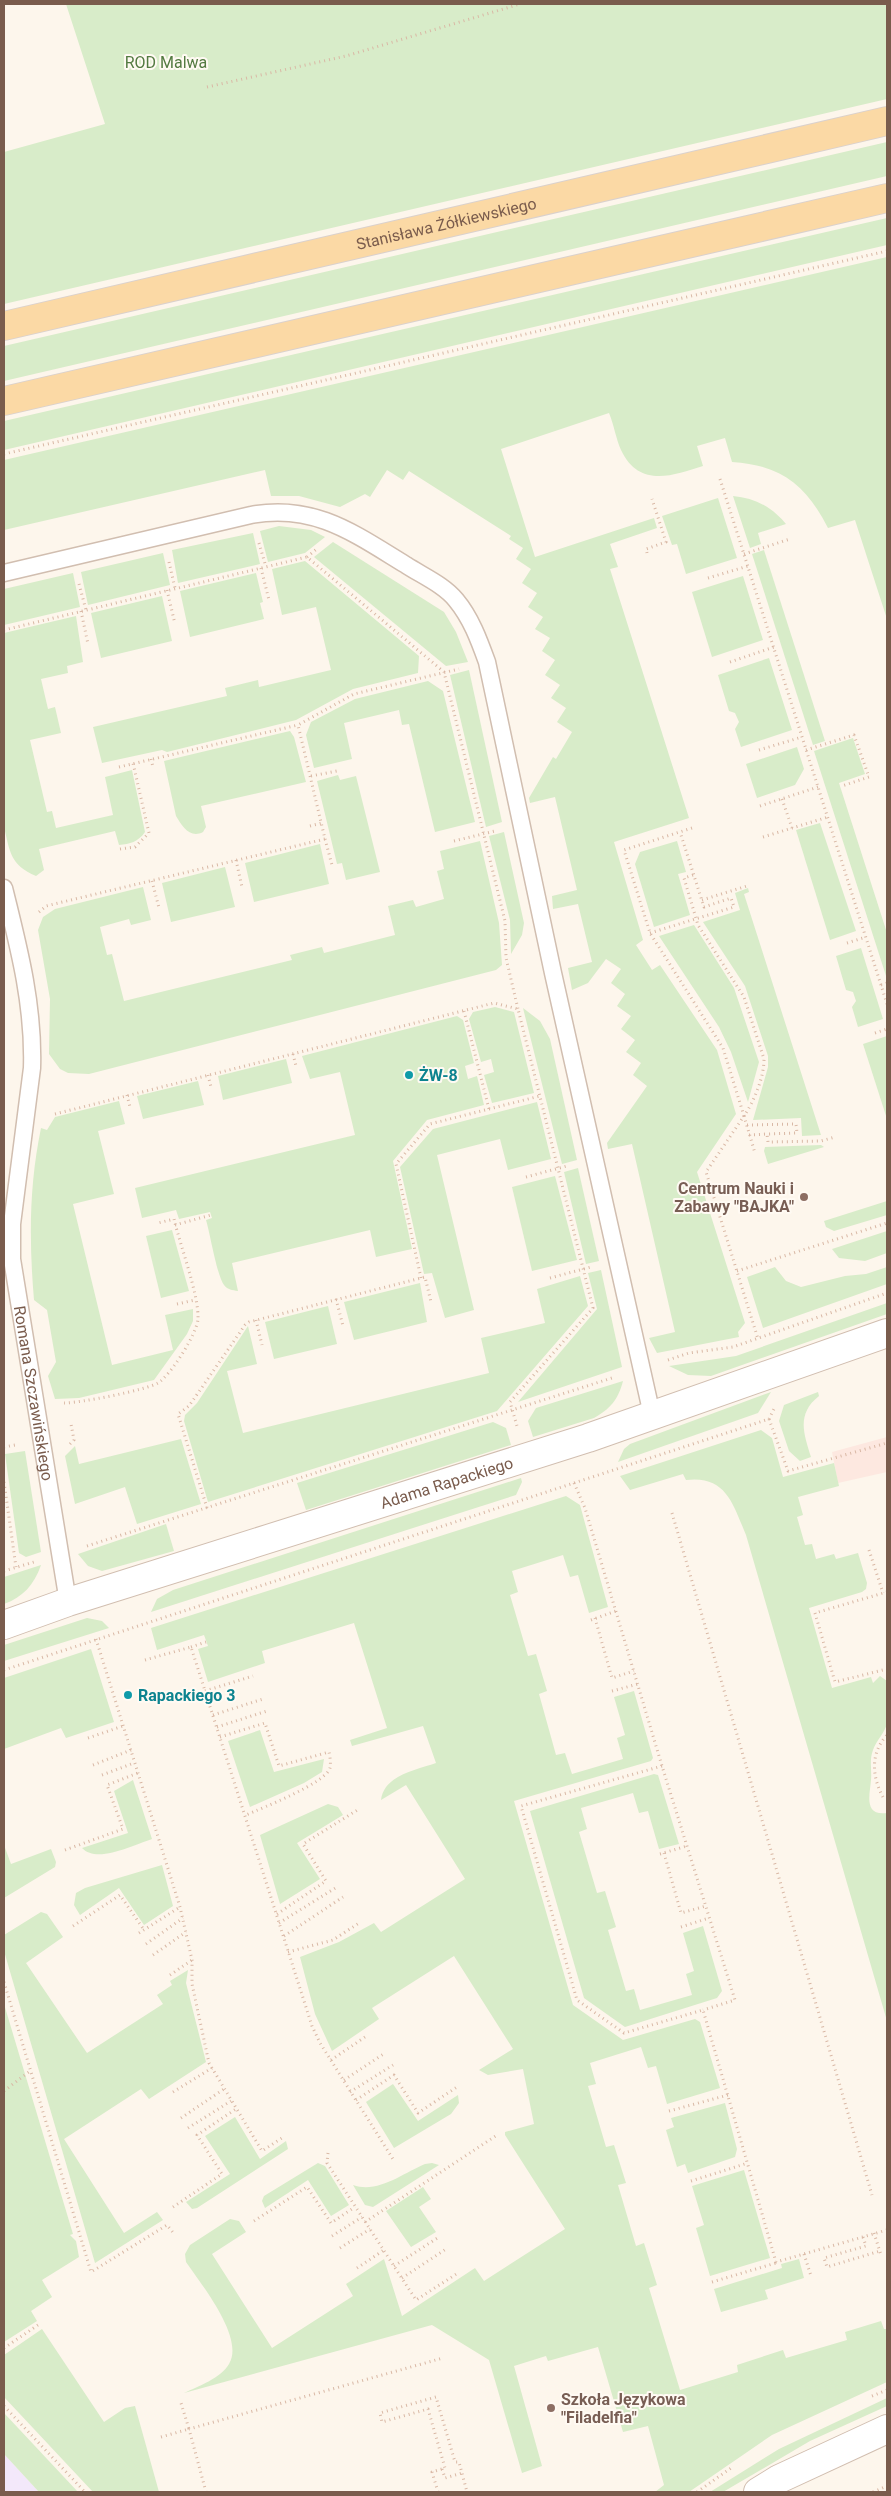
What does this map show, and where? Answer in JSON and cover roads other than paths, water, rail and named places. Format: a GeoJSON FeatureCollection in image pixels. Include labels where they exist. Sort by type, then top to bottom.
{"type":"FeatureCollection","features":[{"type":"Feature","properties":{"kind":"main road","name":"Stanisława Żółkiewskiego"},"geometry":{"type":"LineString","coordinates":[[4,326],[887,121]]}},
{"type":"Feature","properties":{"kind":"main road"},"geometry":{"type":"LineString","coordinates":[[4,401],[887,198]]}},
{"type":"Feature","properties":{"kind":"street","name":"Adama Rapackiego"},"geometry":{"type":"LineString","coordinates":[[4,1625],[68,1602],[571,1444],[887,1333]]}},
{"type":"Feature","properties":{"kind":"street"},"geometry":{"type":"LineString","coordinates":[[758,2492],[779,2479],[887,2429]]}},
{"type":"Feature","properties":{"kind":"lane"},"geometry":{"type":"LineString","coordinates":[[4,573],[269,511],[309,515],[345,528],[449,593],[474,628],[486,662],[652,1415]]}},
{"type":"Feature","properties":{"kind":"lane","name":"Romana Szczawińskiego"},"geometry":{"type":"LineString","coordinates":[[4,888],[30,1003],[33,1033],[32,1068],[12,1224],[12,1259],[68,1602]]}},
{"type":"Feature","properties":{"kind":"place","name":"ŻW-8"},"geometry":{"type":"Point","coordinates":[409,1075]}},
{"type":"Feature","properties":{"kind":"place","name":"Centrum Nauki i Zabawy \"BAJKA\""},"geometry":{"type":"Point","coordinates":[804,1197]}},
{"type":"Feature","properties":{"kind":"place","name":"Rapackiego 3"},"geometry":{"type":"Point","coordinates":[128,1695]}},
{"type":"Feature","properties":{"kind":"place","name":"Szkoła Językowa \"Filadelfia\""},"geometry":{"type":"Point","coordinates":[551,2408]}},
{"type":"Feature","properties":{"kind":"park label","name":"ROD Malwa"},"geometry":{"type":"Point","coordinates":[166,62]}}]}
